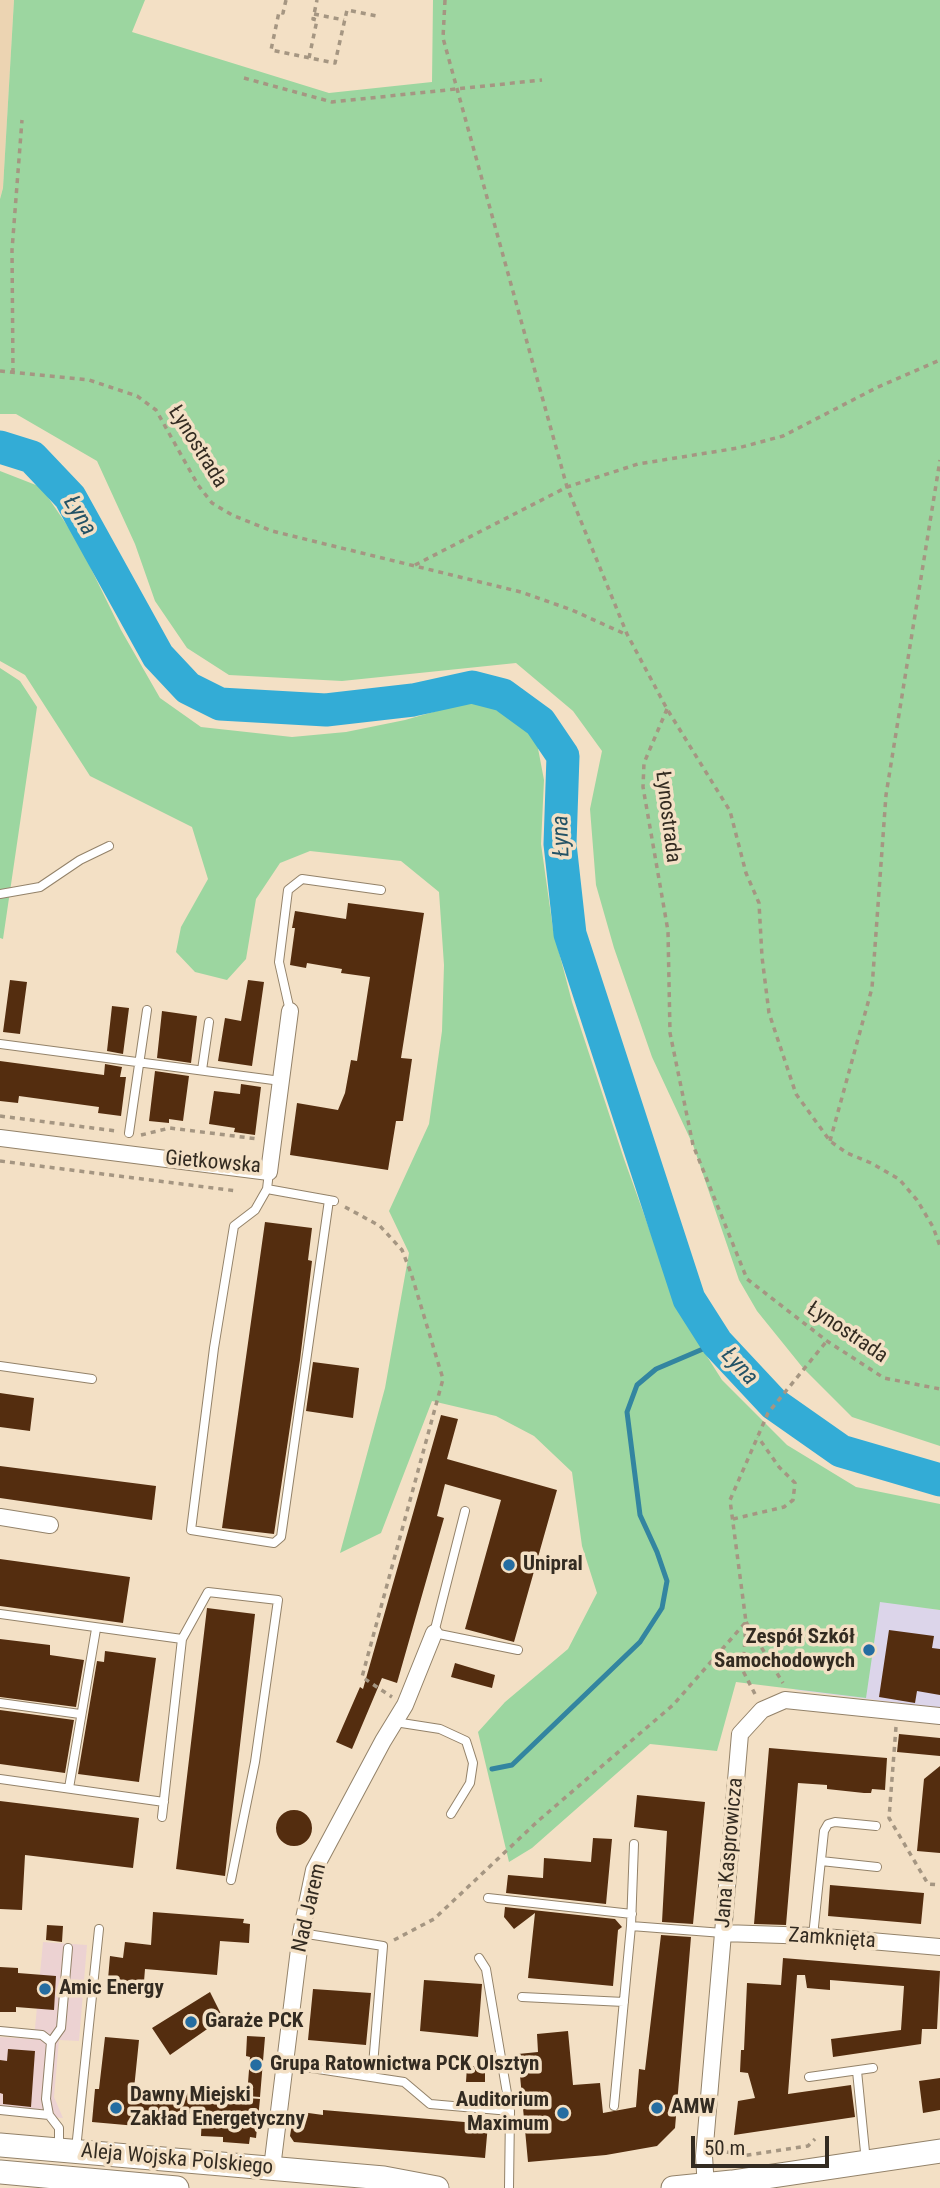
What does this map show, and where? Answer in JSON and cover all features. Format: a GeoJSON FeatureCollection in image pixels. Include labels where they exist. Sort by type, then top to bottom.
{"type":"FeatureCollection","features":[{"type":"Feature","properties":{"kind":"main road","name":"Aleja Wojska Polskiego"},"geometry":{"type":"LineString","coordinates":[[0,2145],[272,2168],[323,2180],[384,2178],[437,2188]]}},
{"type":"Feature","properties":{"kind":"main road"},"geometry":{"type":"LineString","coordinates":[[673,2188],[706,2186],[940,2151]]}},
{"type":"Feature","properties":{"kind":"main road","name":"Aleja Wojska Polskiego"},"geometry":{"type":"LineString","coordinates":[[0,2172],[177,2188]]}},
{"type":"Feature","properties":{"kind":"street","name":"Gietkowska"},"geometry":{"type":"LineString","coordinates":[[0,1138],[268,1181],[290,1011]]}},
{"type":"Feature","properties":{"kind":"street"},"geometry":{"type":"LineString","coordinates":[[0,1517],[50,1525]]}},
{"type":"Feature","properties":{"kind":"street","name":"Nad Jarem"},"geometry":{"type":"LineString","coordinates":[[272,2168],[301,1933],[314,1870],[405,1706],[435,1633]]}},
{"type":"Feature","properties":{"kind":"street","name":"Jana Kasprowicza"},"geometry":{"type":"LineString","coordinates":[[706,2186],[704,2156],[740,1734],[752,1719],[771,1704],[793,1700],[940,1716]]}},
{"type":"Feature","properties":{"kind":"street","name":"Zamknięta"},"geometry":{"type":"LineString","coordinates":[[723,1933],[813,1936],[940,1949]]}},
{"type":"Feature","properties":{"kind":"lane"},"geometry":{"type":"LineString","coordinates":[[0,894],[40,887],[80,860],[109,846]]}},
{"type":"Feature","properties":{"kind":"lane"},"geometry":{"type":"LineString","coordinates":[[290,1011],[279,962],[288,890],[302,879],[381,890]]}},
{"type":"Feature","properties":{"kind":"lane"},"geometry":{"type":"LineString","coordinates":[[129,1133],[147,1010]]}},
{"type":"Feature","properties":{"kind":"lane"},"geometry":{"type":"LineString","coordinates":[[202,1070],[209,1022]]}},
{"type":"Feature","properties":{"kind":"lane"},"geometry":{"type":"LineString","coordinates":[[0,1044],[281,1081]]}},
{"type":"Feature","properties":{"kind":"lane"},"geometry":{"type":"LineString","coordinates":[[268,1181],[332,1200],[281,1536],[274,1543],[191,1530],[214,1349],[234,1226],[255,1210],[268,1181]]}},
{"type":"Feature","properties":{"kind":"lane"},"geometry":{"type":"LineString","coordinates":[[0,1366],[92,1379]]}},
{"type":"Feature","properties":{"kind":"lane"},"geometry":{"type":"LineString","coordinates":[[466,1511],[435,1633],[517,1650]]}},
{"type":"Feature","properties":{"kind":"lane"},"geometry":{"type":"LineString","coordinates":[[162,1817],[182,1639],[208,1592],[278,1600],[255,1762],[231,1880]]}},
{"type":"Feature","properties":{"kind":"lane"},"geometry":{"type":"LineString","coordinates":[[0,1614],[182,1639]]}},
{"type":"Feature","properties":{"kind":"lane"},"geometry":{"type":"LineString","coordinates":[[69,1788],[96,1629]]}},
{"type":"Feature","properties":{"kind":"lane"},"geometry":{"type":"LineString","coordinates":[[0,1703],[80,1714]]}},
{"type":"Feature","properties":{"kind":"lane"},"geometry":{"type":"LineString","coordinates":[[395,1722],[440,1729],[466,1741],[473,1763],[470,1783],[450,1814]]}},
{"type":"Feature","properties":{"kind":"lane"},"geometry":{"type":"LineString","coordinates":[[0,1779],[164,1802]]}},
{"type":"Feature","properties":{"kind":"lane"},"geometry":{"type":"LineString","coordinates":[[813,1936],[824,1831],[828,1824],[835,1822],[876,1826]]}},
{"type":"Feature","properties":{"kind":"lane"},"geometry":{"type":"LineString","coordinates":[[614,2106],[632,1914],[634,1844]]}},
{"type":"Feature","properties":{"kind":"lane"},"geometry":{"type":"LineString","coordinates":[[821,1861],[877,1867]]}},
{"type":"Feature","properties":{"kind":"lane"},"geometry":{"type":"LineString","coordinates":[[488,1898],[632,1914]]}},
{"type":"Feature","properties":{"kind":"lane"},"geometry":{"type":"LineString","coordinates":[[631,1926],[723,1933]]}},
{"type":"Feature","properties":{"kind":"lane"},"geometry":{"type":"LineString","coordinates":[[67,2151],[99,1929]]}},
{"type":"Feature","properties":{"kind":"lane"},"geometry":{"type":"LineString","coordinates":[[301,1933],[383,1946],[372,2077]]}},
{"type":"Feature","properties":{"kind":"lane"},"geometry":{"type":"LineString","coordinates":[[67,2151],[60,2128],[49,2115],[46,2099],[51,2042],[61,2028],[68,1948]]}},
{"type":"Feature","properties":{"kind":"lane"},"geometry":{"type":"LineString","coordinates":[[479,1958],[486,1969],[510,2111],[509,2188]]}},
{"type":"Feature","properties":{"kind":"lane"},"geometry":{"type":"LineString","coordinates":[[522,1997],[624,2002]]}},
{"type":"Feature","properties":{"kind":"lane"},"geometry":{"type":"LineString","coordinates":[[0,2031],[42,2035],[51,2042]]}},
{"type":"Feature","properties":{"kind":"lane"},"geometry":{"type":"LineString","coordinates":[[285,2064],[404,2082],[430,2104],[510,2111]]}},
{"type":"Feature","properties":{"kind":"lane"},"geometry":{"type":"LineString","coordinates":[[809,2077],[873,2068]]}},
{"type":"Feature","properties":{"kind":"lane"},"geometry":{"type":"LineString","coordinates":[[857,2071],[866,2162]]}},
{"type":"Feature","properties":{"kind":"lane"},"geometry":{"type":"LineString","coordinates":[[0,2110],[49,2115]]}},
{"type":"Feature","properties":{"kind":"path"},"geometry":{"type":"LineString","coordinates":[[286,0],[284,13],[279,12],[271,50],[335,63],[347,10],[377,16]]}},
{"type":"Feature","properties":{"kind":"path"},"geometry":{"type":"LineString","coordinates":[[309,58],[317,20],[313,19],[317,0]]}},
{"type":"Feature","properties":{"kind":"path"},"geometry":{"type":"LineString","coordinates":[[445,0],[443,38],[567,487],[627,634],[667,709],[730,811],[746,873],[759,903],[769,1013],[796,1094],[830,1141],[847,1153],[899,1179],[917,1200],[933,1227],[940,1246]]}},
{"type":"Feature","properties":{"kind":"path"},"geometry":{"type":"LineString","coordinates":[[314,14],[344,20]]}},
{"type":"Feature","properties":{"kind":"path"},"geometry":{"type":"LineString","coordinates":[[244,78],[332,102],[542,80]]}},
{"type":"Feature","properties":{"kind":"path"},"geometry":{"type":"LineString","coordinates":[[13,374],[12,250],[22,120]]}},
{"type":"Feature","properties":{"kind":"path"},"geometry":{"type":"LineString","coordinates":[[413,566],[567,487],[638,464],[738,448],[783,436],[876,388],[940,360]]}},
{"type":"Feature","properties":{"kind":"path","name":"Łynostrada"},"geometry":{"type":"LineString","coordinates":[[0,370],[13,374],[89,380],[138,396],[156,410],[198,485],[212,503],[232,515],[272,531],[521,592],[627,634]]}},
{"type":"Feature","properties":{"kind":"path"},"geometry":{"type":"LineString","coordinates":[[830,1141],[872,988],[886,795],[940,460]]}},
{"type":"Feature","properties":{"kind":"path","name":"Łynostrada"},"geometry":{"type":"LineString","coordinates":[[667,709],[644,763],[643,787],[668,931],[670,1033],[693,1145],[747,1279],[827,1342],[884,1378],[940,1388]]}},
{"type":"Feature","properties":{"kind":"path"},"geometry":{"type":"LineString","coordinates":[[0,1161],[237,1191]]}},
{"type":"Feature","properties":{"kind":"path"},"geometry":{"type":"LineString","coordinates":[[332,1200],[380,1226],[402,1250],[443,1380],[362,1677],[405,1706]]}},
{"type":"Feature","properties":{"kind":"path"},"geometry":{"type":"LineString","coordinates":[[760,1704],[743,1671],[746,1622],[730,1500],[768,1413],[827,1342]]}},
{"type":"Feature","properties":{"kind":"path"},"geometry":{"type":"LineString","coordinates":[[732,1519],[784,1507],[793,1500],[795,1482],[779,1467],[758,1437]]}},
{"type":"Feature","properties":{"kind":"path"},"geometry":{"type":"LineString","coordinates":[[746,1622],[793,1700]]}},
{"type":"Feature","properties":{"kind":"path"},"geometry":{"type":"LineString","coordinates":[[383,1946],[434,1919],[538,1821],[673,1705],[746,1622]]}},
{"type":"Feature","properties":{"kind":"path"},"geometry":{"type":"LineString","coordinates":[[895,1732],[889,1818],[928,1884],[940,1885]]}},
{"type":"Feature","properties":{"kind":"path"},"geometry":{"type":"LineString","coordinates":[[727,2152],[742,2156],[808,2146],[816,2139]]}},
{"type":"Feature","properties":{"kind":"shaded area"},"geometry":{"type":"Polygon","coordinates":[[[0,0],[14,0],[3,188],[0,198],[0,0]]]}},
{"type":"Feature","properties":{"kind":"shaded area","name":"Zespół Szkół Samochodowych"},"geometry":{"type":"Polygon","coordinates":[[[803,1579],[880,1601],[940,1610],[940,1708],[795,1690],[803,1579]]]}},
{"type":"Feature","properties":{"kind":"shaded area"},"geometry":{"type":"Polygon","coordinates":[[[43,1942],[87,1945],[79,2041],[59,2040],[54,2097],[63,2118],[0,2113],[0,2037],[34,2039],[43,1942]]]}},
{"type":"Feature","properties":{"kind":"green space"},"geometry":{"type":"Polygon","coordinates":[[[14,0],[145,0],[132,32],[329,93],[432,82],[433,0],[940,0],[940,1446],[852,1417],[803,1368],[757,1311],[739,1280],[693,1145],[652,1057],[614,948],[596,885],[590,809],[602,751],[573,711],[516,663],[342,681],[229,675],[187,648],[155,601],[135,544],[97,461],[16,414],[0,414],[0,199],[3,188],[14,0]]]}},
{"type":"Feature","properties":{"kind":"green space"},"geometry":{"type":"Polygon","coordinates":[[[0,471],[41,487],[77,540],[121,630],[160,698],[201,727],[292,737],[346,732],[405,720],[472,701],[515,713],[537,743],[544,780],[541,844],[553,929],[572,1002],[624,1159],[680,1314],[722,1380],[787,1445],[856,1487],[940,1504],[940,1610],[880,1602],[866,1698],[736,1682],[717,1751],[650,1744],[532,1848],[509,1862],[478,1732],[505,1702],[568,1649],[597,1593],[582,1546],[572,1472],[534,1436],[496,1416],[432,1401],[381,1533],[340,1553],[385,1388],[409,1253],[389,1211],[429,1124],[442,1031],[444,965],[439,892],[401,861],[310,851],[280,863],[256,899],[246,959],[227,980],[195,972],[176,952],[181,927],[208,879],[192,827],[90,776],[25,675],[0,661],[0,471]]]}},
{"type":"Feature","properties":{"kind":"green space"},"geometry":{"type":"Polygon","coordinates":[[[0,668],[20,681],[37,707],[3,939],[0,938],[0,668]]]}},
{"type":"Feature","properties":{"kind":"building"},"geometry":{"type":"Polygon","coordinates":[[[348,903],[424,913],[401,1058],[412,1059],[403,1121],[396,1121],[388,1170],[290,1155],[297,1103],[338,1110],[345,1093],[351,1060],[357,1061],[370,977],[341,973],[342,969],[307,963],[306,968],[290,965],[295,911],[346,919],[348,903]]]}},
{"type":"Feature","properties":{"kind":"building"},"geometry":{"type":"Polygon","coordinates":[[[10,980],[27,982],[20,1034],[3,1032],[10,980]]]}},
{"type":"Feature","properties":{"kind":"building"},"geometry":{"type":"Polygon","coordinates":[[[248,980],[264,982],[252,1066],[218,1061],[225,1018],[241,1021],[248,980]]]}},
{"type":"Feature","properties":{"kind":"building"},"geometry":{"type":"Polygon","coordinates":[[[112,1006],[129,1008],[123,1054],[107,1051],[112,1006]]]}},
{"type":"Feature","properties":{"kind":"building"},"geometry":{"type":"Polygon","coordinates":[[[162,1011],[197,1016],[191,1063],[157,1058],[162,1011]]]}},
{"type":"Feature","properties":{"kind":"building"},"geometry":{"type":"Polygon","coordinates":[[[0,1061],[104,1075],[105,1064],[122,1067],[120,1077],[126,1077],[121,1116],[98,1113],[99,1107],[19,1096],[18,1103],[0,1101],[0,1061]]]}},
{"type":"Feature","properties":{"kind":"building"},"geometry":{"type":"Polygon","coordinates":[[[155,1071],[189,1076],[183,1121],[149,1121],[155,1071]]]}},
{"type":"Feature","properties":{"kind":"building"},"geometry":{"type":"Polygon","coordinates":[[[241,1084],[261,1087],[255,1135],[234,1132],[235,1128],[209,1124],[214,1091],[240,1094],[241,1084]]]}},
{"type":"Feature","properties":{"kind":"building"},"geometry":{"type":"Polygon","coordinates":[[[265,1222],[312,1228],[308,1260],[312,1261],[300,1360],[274,1534],[222,1528],[265,1222]]]}},
{"type":"Feature","properties":{"kind":"building"},"geometry":{"type":"Polygon","coordinates":[[[313,1362],[359,1368],[353,1418],[306,1411],[313,1362]]]}},
{"type":"Feature","properties":{"kind":"building"},"geometry":{"type":"Polygon","coordinates":[[[0,1393],[34,1398],[30,1431],[0,1427],[0,1393]]]}},
{"type":"Feature","properties":{"kind":"building"},"geometry":{"type":"Polygon","coordinates":[[[441,1415],[458,1419],[447,1459],[557,1490],[514,1642],[465,1629],[501,1500],[445,1484],[437,1516],[444,1518],[397,1683],[382,1678],[352,1749],[336,1742],[360,1687],[363,1689],[441,1415]]]}},
{"type":"Feature","properties":{"kind":"building"},"geometry":{"type":"Polygon","coordinates":[[[0,1466],[156,1486],[152,1520],[0,1498],[0,1466]]]}},
{"type":"Feature","properties":{"kind":"building"},"geometry":{"type":"Polygon","coordinates":[[[0,1559],[130,1577],[123,1623],[0,1606],[0,1559]]]}},
{"type":"Feature","properties":{"kind":"building"},"geometry":{"type":"Polygon","coordinates":[[[207,1608],[255,1614],[225,1876],[176,1869],[207,1608]]]}},
{"type":"Feature","properties":{"kind":"building"},"geometry":{"type":"Polygon","coordinates":[[[889,1630],[934,1636],[932,1648],[940,1649],[940,1695],[917,1691],[915,1703],[879,1697],[889,1630]]]}},
{"type":"Feature","properties":{"kind":"building"},"geometry":{"type":"Polygon","coordinates":[[[0,1639],[50,1645],[50,1655],[84,1660],[76,1707],[0,1697],[0,1639]]]}},
{"type":"Feature","properties":{"kind":"building"},"geometry":{"type":"Polygon","coordinates":[[[105,1651],[156,1658],[139,1782],[78,1774],[97,1661],[104,1662],[105,1651]]]}},
{"type":"Feature","properties":{"kind":"building"},"geometry":{"type":"Polygon","coordinates":[[[455,1663],[495,1675],[492,1688],[451,1677],[455,1663]]]}},
{"type":"Feature","properties":{"kind":"building"},"geometry":{"type":"Polygon","coordinates":[[[0,1710],[74,1720],[65,1773],[0,1764],[0,1710]]]}},
{"type":"Feature","properties":{"kind":"building"},"geometry":{"type":"Polygon","coordinates":[[[899,1734],[940,1738],[940,1756],[897,1752],[899,1734]]]}},
{"type":"Feature","properties":{"kind":"building"},"geometry":{"type":"Polygon","coordinates":[[[769,1748],[887,1758],[885,1790],[872,1789],[871,1793],[864,1793],[827,1789],[827,1785],[798,1783],[786,1925],[754,1924],[769,1748]]]}},
{"type":"Feature","properties":{"kind":"building"},"geometry":{"type":"Polygon","coordinates":[[[940,1766],[940,1853],[917,1851],[924,1779],[940,1766]]]}},
{"type":"Feature","properties":{"kind":"building"},"geometry":{"type":"Polygon","coordinates":[[[637,1795],[705,1802],[693,1924],[662,1922],[667,1831],[634,1827],[637,1795]]]}},
{"type":"Feature","properties":{"kind":"building"},"geometry":{"type":"Polygon","coordinates":[[[0,1801],[139,1818],[133,1868],[25,1855],[22,1910],[0,1909],[0,1801]]]}},
{"type":"Feature","properties":{"kind":"building"},"geometry":{"type":"Polygon","coordinates":[[[294,1810],[306,1816],[312,1828],[306,1840],[294,1846],[282,1840],[276,1828],[282,1816],[294,1810]]]}},
{"type":"Feature","properties":{"kind":"building"},"geometry":{"type":"Polygon","coordinates":[[[593,1838],[612,1839],[606,1904],[506,1893],[508,1875],[543,1878],[544,1858],[591,1862],[593,1838]]]}},
{"type":"Feature","properties":{"kind":"building"},"geometry":{"type":"Polygon","coordinates":[[[830,1885],[924,1893],[921,1924],[828,1916],[830,1885]]]}},
{"type":"Feature","properties":{"kind":"building"},"geometry":{"type":"Polygon","coordinates":[[[505,1907],[615,1919],[622,1927],[618,1930],[613,1986],[528,1978],[535,1913],[514,1929],[504,1917],[505,1907]]]}},
{"type":"Feature","properties":{"kind":"building"},"geometry":{"type":"Polygon","coordinates":[[[153,1912],[244,1919],[243,1923],[250,1924],[249,1943],[220,1941],[217,1975],[145,1969],[143,1994],[107,1991],[110,1956],[123,1958],[125,1942],[151,1945],[153,1912]]]}},
{"type":"Feature","properties":{"kind":"building"},"geometry":{"type":"Polygon","coordinates":[[[47,1925],[63,1926],[62,1942],[46,1940],[47,1925]]]}},
{"type":"Feature","properties":{"kind":"building"},"geometry":{"type":"Polygon","coordinates":[[[661,1935],[691,1937],[675,2128],[657,2146],[606,2155],[528,2162],[518,2054],[538,2052],[537,2034],[568,2031],[573,2085],[600,2083],[603,2113],[636,2107],[639,2069],[645,2070],[661,1935]]]}},
{"type":"Feature","properties":{"kind":"building"},"geometry":{"type":"Polygon","coordinates":[[[783,1958],[940,1971],[937,2029],[922,2029],[921,2044],[833,2057],[831,2039],[901,2030],[904,1986],[830,1980],[830,1990],[807,1988],[805,1975],[797,1975],[788,2094],[851,2085],[855,2117],[734,2135],[738,2101],[755,2098],[748,2073],[740,2072],[741,2050],[744,2050],[747,1983],[781,1985],[783,1958]]]}},
{"type":"Feature","properties":{"kind":"building"},"geometry":{"type":"Polygon","coordinates":[[[0,1967],[18,1968],[18,1973],[56,1976],[54,2010],[16,2007],[16,2012],[0,2012],[0,1967]]]}},
{"type":"Feature","properties":{"kind":"building"},"geometry":{"type":"Polygon","coordinates":[[[424,1980],[482,1984],[478,2037],[420,2031],[424,1980]]]}},
{"type":"Feature","properties":{"kind":"building"},"geometry":{"type":"Polygon","coordinates":[[[313,1989],[371,1993],[366,2045],[308,2040],[313,1989]]]}},
{"type":"Feature","properties":{"kind":"building"},"geometry":{"type":"Polygon","coordinates":[[[210,1992],[223,2018],[170,2055],[152,2028],[210,1992]]]}},
{"type":"Feature","properties":{"kind":"building"},"geometry":{"type":"Polygon","coordinates":[[[247,2036],[265,2037],[260,2097],[247,2096],[250,2057],[246,2056],[247,2036]]]}},
{"type":"Feature","properties":{"kind":"building"},"geometry":{"type":"Polygon","coordinates":[[[105,2037],[139,2040],[134,2089],[260,2099],[256,2138],[250,2137],[249,2144],[223,2142],[223,2137],[201,2136],[202,2116],[198,2114],[138,2110],[137,2126],[92,2122],[105,2037]]]}},
{"type":"Feature","properties":{"kind":"building"},"geometry":{"type":"Polygon","coordinates":[[[8,2049],[35,2051],[31,2107],[3,2104],[3,2094],[0,2093],[0,2060],[7,2061],[8,2049]]]}},
{"type":"Feature","properties":{"kind":"building"},"geometry":{"type":"Polygon","coordinates":[[[467,2066],[485,2066],[485,2082],[466,2082],[467,2066]]]}},
{"type":"Feature","properties":{"kind":"building"},"geometry":{"type":"Polygon","coordinates":[[[940,2078],[940,2110],[923,2113],[919,2081],[940,2078]]]}},
{"type":"Feature","properties":{"kind":"building"},"geometry":{"type":"Polygon","coordinates":[[[323,2110],[488,2124],[485,2158],[294,2142],[290,2136],[294,2111],[323,2115],[323,2110]]]}},
{"type":"Feature","properties":{"kind":"waterway","name":"Łyna"},"geometry":{"type":"LineString","coordinates":[[0,447],[32,457],[70,497],[158,656],[188,688],[220,704],[326,710],[413,700],[472,687],[503,695],[540,722],[563,756],[560,844],[570,934],[689,1299],[717,1343],[774,1404],[841,1451],[940,1480]]}},
{"type":"Feature","properties":{"kind":"waterway"},"geometry":{"type":"LineString","coordinates":[[492,1769],[512,1765],[640,1642],[662,1608],[667,1581],[640,1515],[627,1412],[637,1385],[656,1369],[717,1343]]}},
{"type":"Feature","properties":{"kind":"place","name":"Unipral"},"geometry":{"type":"Point","coordinates":[509,1565]}},
{"type":"Feature","properties":{"kind":"place","name":"Zespół Szkół Samochodowych"},"geometry":{"type":"Point","coordinates":[869,1650]}},
{"type":"Feature","properties":{"kind":"place","name":"Amic Energy"},"geometry":{"type":"Point","coordinates":[45,1989]}},
{"type":"Feature","properties":{"kind":"place","name":"Garaże PCK"},"geometry":{"type":"Point","coordinates":[191,2022]}},
{"type":"Feature","properties":{"kind":"place","name":"Grupa Ratownictwa PCK Olsztyn"},"geometry":{"type":"Point","coordinates":[256,2065]}},
{"type":"Feature","properties":{"kind":"place","name":"Dawny Miejski Zakład Energetyczny"},"geometry":{"type":"Point","coordinates":[116,2108]}},
{"type":"Feature","properties":{"kind":"place","name":"AMW"},"geometry":{"type":"Point","coordinates":[657,2108]}},
{"type":"Feature","properties":{"kind":"place","name":"Auditorium Maximum"},"geometry":{"type":"Point","coordinates":[563,2113]}}]}
